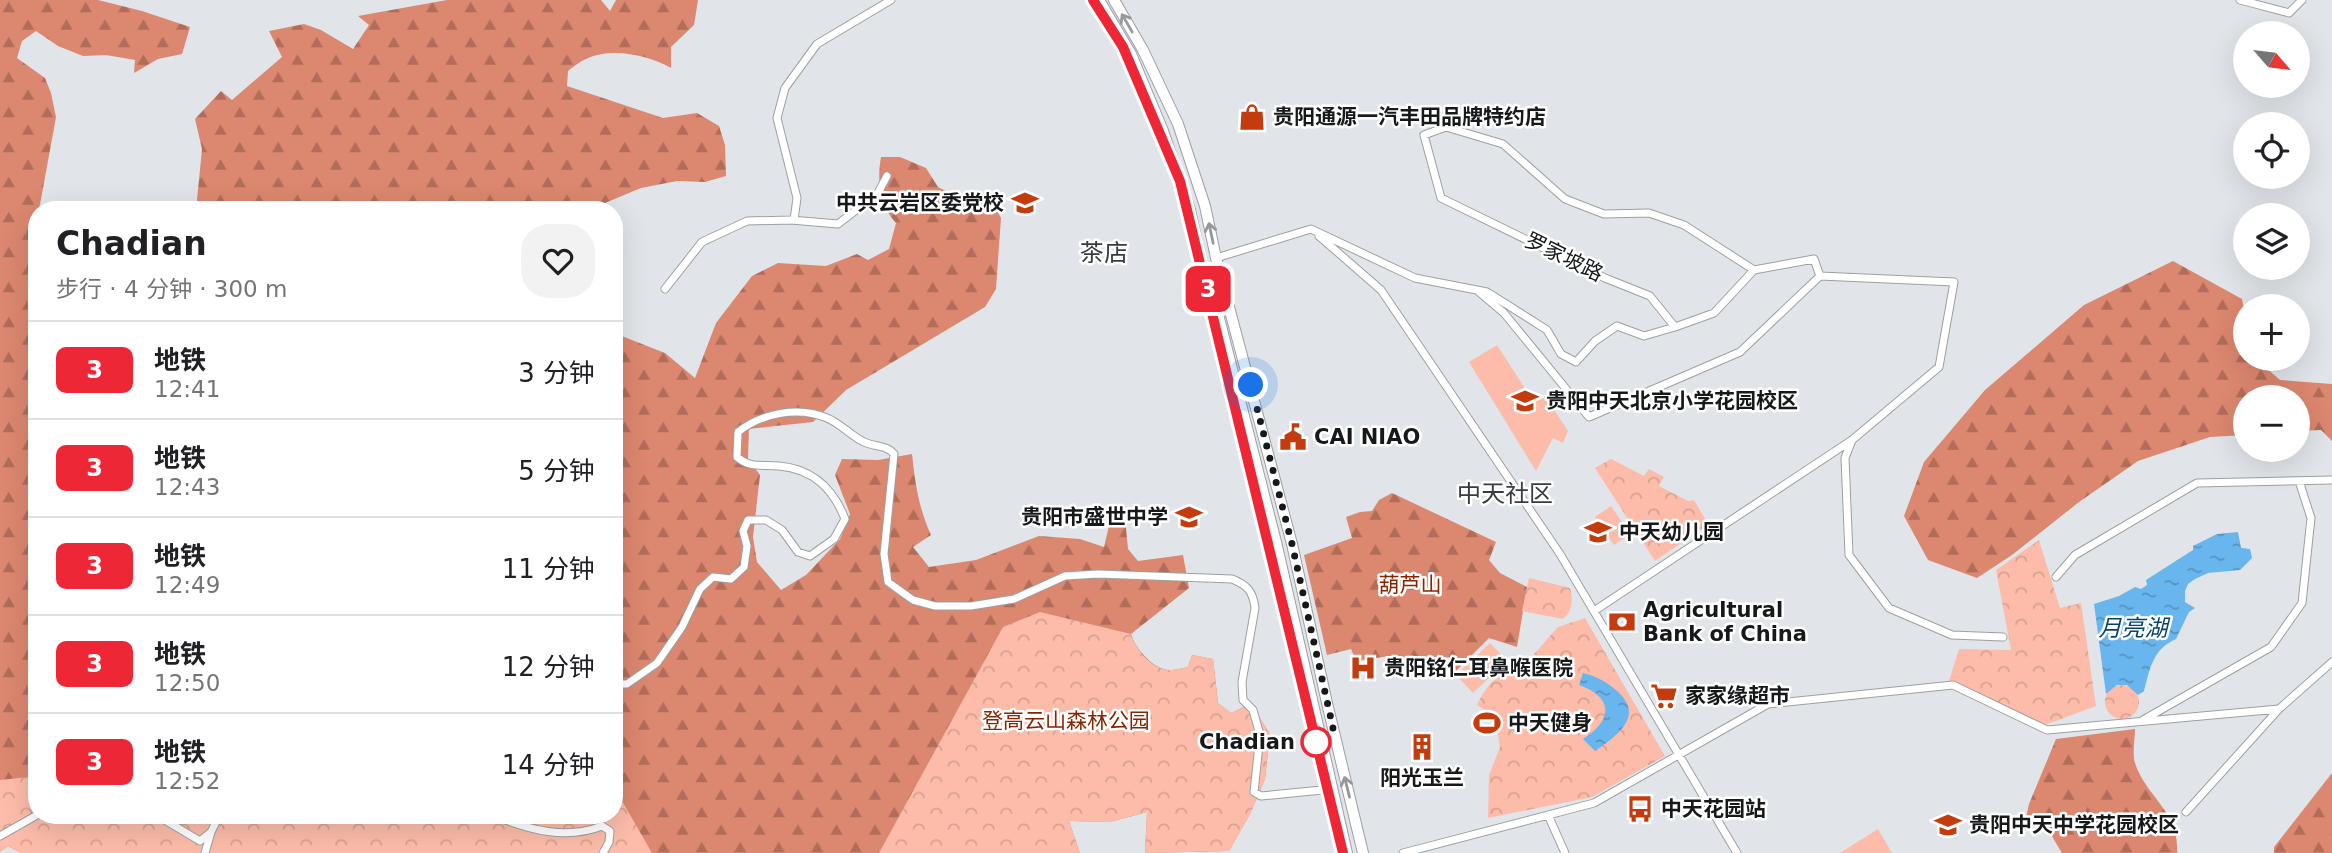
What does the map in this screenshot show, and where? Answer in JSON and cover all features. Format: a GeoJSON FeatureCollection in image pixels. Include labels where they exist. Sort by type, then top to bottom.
{"type":"FeatureCollection","features":[{"type":"Feature","properties":{"kind":"main road"},"geometry":{"type":"LineString","coordinates":[[1099,0],[1131,54],[1163,131],[1190,210],[1201,261],[1217,310],[1277,546],[1347,853]]}},
{"type":"Feature","properties":{"kind":"main road"},"geometry":{"type":"LineString","coordinates":[[1114,0],[1143,50],[1178,124],[1205,206],[1216,258],[1292,544],[1326,703],[1363,853]]}},
{"type":"Feature","properties":{"kind":"street"},"geometry":{"type":"LineString","coordinates":[[794,220],[797,198],[777,118],[786,88],[817,44],[891,0]]}},
{"type":"Feature","properties":{"kind":"street"},"geometry":{"type":"LineString","coordinates":[[2240,0],[2289,13],[2302,0]]}},
{"type":"Feature","properties":{"kind":"street","name":"罗家坡路"},"geometry":{"type":"LineString","coordinates":[[1675,327],[1650,296],[1605,278],[1441,198],[1424,135],[1447,127],[1503,144],[1566,199],[1604,214],[1649,213],[1684,225],[1754,270]]}},
{"type":"Feature","properties":{"kind":"street"},"geometry":{"type":"LineString","coordinates":[[665,289],[702,242],[747,221],[794,220],[838,224],[877,193],[887,176]]}},
{"type":"Feature","properties":{"kind":"street"},"geometry":{"type":"LineString","coordinates":[[1216,258],[1311,229],[1415,278],[1487,292],[1547,330],[1561,354],[1576,362],[1595,341],[1617,326],[1644,336],[1714,313],[1754,270],[1814,259],[1820,275]]}},
{"type":"Feature","properties":{"kind":"street"},"geometry":{"type":"LineString","coordinates":[[1311,229],[1381,290],[1560,554],[1737,853]]}},
{"type":"Feature","properties":{"kind":"street"},"geometry":{"type":"LineString","coordinates":[[1478,290],[1504,313],[1589,417],[1740,352],[1820,275],[1954,282],[1939,367],[1852,440],[1594,611]]}},
{"type":"Feature","properties":{"kind":"street"},"geometry":{"type":"LineString","coordinates":[[623,684],[657,663],[682,626],[700,589],[713,577],[731,579],[744,567],[747,546],[743,530],[748,520],[766,520],[782,530],[798,552],[810,556],[834,539],[845,519],[837,499],[812,474],[782,466],[746,464],[737,457],[738,432],[752,421],[802,410],[829,418],[867,443],[890,449],[894,454],[884,554],[888,582],[913,600],[935,606],[993,603],[1014,599],[1065,576],[1076,575],[1232,579],[1246,585],[1253,597],[1255,608],[1242,681],[1243,700],[1253,710],[1260,735],[1254,792],[1261,796],[1332,789]]}},
{"type":"Feature","properties":{"kind":"street"},"geometry":{"type":"LineString","coordinates":[[1852,440],[1845,458],[1849,555],[1889,608],[1952,635],[2003,637]]}},
{"type":"Feature","properties":{"kind":"street"},"geometry":{"type":"LineString","coordinates":[[2056,577],[2075,555],[2197,483],[2332,480]]}},
{"type":"Feature","properties":{"kind":"street"},"geometry":{"type":"LineString","coordinates":[[2139,722],[2271,648],[2302,603],[2311,518],[2300,481]]}},
{"type":"Feature","properties":{"kind":"street"},"geometry":{"type":"LineString","coordinates":[[2186,812],[2279,709],[2332,662]]}},
{"type":"Feature","properties":{"kind":"street"},"geometry":{"type":"LineString","coordinates":[[1403,853],[1594,803],[1768,704],[1954,685],[2047,730],[2279,709]]}},
{"type":"Feature","properties":{"kind":"street"},"geometry":{"type":"LineString","coordinates":[[1548,815],[1565,853]]}},
{"type":"Feature","properties":{"kind":"street"},"geometry":{"type":"LineString","coordinates":[[0,836],[28,820]]}},
{"type":"Feature","properties":{"kind":"street"},"geometry":{"type":"LineString","coordinates":[[171,824],[200,841],[211,831]]}},
{"type":"Feature","properties":{"kind":"street"},"geometry":{"type":"LineString","coordinates":[[205,853],[215,824]]}},
{"type":"Feature","properties":{"kind":"street"},"geometry":{"type":"LineString","coordinates":[[519,824],[540,831],[584,833],[602,826],[610,831],[609,842],[603,853]]}},
{"type":"Feature","properties":{"kind":"green space"},"geometry":{"type":"Polygon","coordinates":[[[0,0],[98,0],[190,27],[182,54],[158,59],[134,73],[135,60],[106,55],[83,56],[58,46],[36,31],[22,41],[17,58],[45,78],[56,117],[41,201],[28,201],[28,824],[623,824],[623,337],[665,353],[695,378],[716,323],[752,276],[778,263],[826,266],[857,254],[868,260],[889,249],[896,223],[883,200],[880,183],[881,157],[900,157],[926,168],[938,187],[964,200],[994,205],[1001,218],[996,289],[985,307],[846,390],[813,422],[749,429],[748,459],[760,475],[753,537],[757,562],[781,590],[806,575],[840,539],[850,514],[835,475],[842,459],[878,460],[912,454],[918,496],[931,535],[913,547],[929,567],[976,560],[1039,536],[1080,539],[1104,547],[1111,517],[1125,518],[1128,549],[1138,561],[1183,555],[1189,588],[1131,634],[1137,646],[1152,663],[1165,669],[1188,667],[1192,655],[1213,659],[1218,703],[1231,713],[1251,704],[1270,734],[1265,779],[1250,814],[1229,851],[1145,853],[1147,812],[1110,822],[1069,821],[1080,853],[21,853],[8,846],[0,852],[0,0]]]}},
{"type":"Feature","properties":{"kind":"green space"},"geometry":{"type":"Polygon","coordinates":[[[447,0],[601,0],[610,11],[616,0],[698,0],[694,25],[671,47],[671,68],[641,56],[618,53],[596,55],[568,71],[567,86],[663,118],[697,113],[719,126],[725,145],[726,176],[705,182],[677,181],[641,188],[610,201],[197,201],[202,149],[195,119],[221,91],[232,100],[282,57],[269,31],[304,24],[321,30],[353,49],[369,25],[358,16],[447,0]]]}},
{"type":"Feature","properties":{"kind":"green space"},"geometry":{"type":"Polygon","coordinates":[[[2173,261],[2233,294],[2233,371],[2270,371],[2280,380],[2332,384],[2332,441],[2321,430],[2310,430],[2310,385],[2233,385],[2233,436],[2210,437],[2138,461],[1977,578],[1928,560],[1904,516],[1924,462],[1985,390],[2084,305],[2173,261]]]}},
{"type":"Feature","properties":{"kind":"green space"},"geometry":{"type":"Polygon","coordinates":[[[1497,345],[1533,401],[1545,396],[1568,431],[1563,443],[1553,438],[1536,471],[1469,362],[1497,345]]]}},
{"type":"Feature","properties":{"kind":"green space"},"geometry":{"type":"Polygon","coordinates":[[[1611,459],[1644,476],[1649,469],[1664,477],[1659,486],[1688,501],[1694,500],[1707,522],[1703,528],[1655,561],[1595,468],[1611,459]]]}},
{"type":"Feature","properties":{"kind":"green space","name":"葫芦山"},"geometry":{"type":"Polygon","coordinates":[[[1392,493],[1496,542],[1489,560],[1500,573],[1527,587],[1517,647],[1489,638],[1454,673],[1449,657],[1394,671],[1389,656],[1356,661],[1351,649],[1327,655],[1304,555],[1352,538],[1346,517],[1372,511],[1379,500],[1392,493]]]}},
{"type":"Feature","properties":{"kind":"green space"},"geometry":{"type":"Polygon","coordinates":[[[1611,506],[1630,534],[1614,545],[1595,517],[1611,506]]]}},
{"type":"Feature","properties":{"kind":"green space"},"geometry":{"type":"Polygon","coordinates":[[[2039,540],[2060,608],[2081,603],[2096,706],[2045,725],[1949,681],[1959,649],[2011,650],[1996,570],[2039,540]]]}},
{"type":"Feature","properties":{"kind":"green space"},"geometry":{"type":"Polygon","coordinates":[[[1529,578],[1570,588],[1571,605],[1563,619],[1522,611],[1529,578]]]}},
{"type":"Feature","properties":{"kind":"green space","name":"登高云山森林公园"},"geometry":{"type":"Polygon","coordinates":[[[1040,612],[1131,634],[1136,646],[1146,658],[1164,669],[1188,667],[1192,655],[1213,659],[1218,703],[1231,713],[1251,704],[1270,734],[1265,779],[1250,814],[1229,851],[1145,853],[1147,812],[1110,822],[1069,821],[1080,853],[879,853],[1003,627],[1040,612]]]}},
{"type":"Feature","properties":{"kind":"green space"},"geometry":{"type":"Polygon","coordinates":[[[1585,618],[1665,756],[1592,797],[1488,818],[1489,775],[1500,747],[1497,727],[1491,714],[1477,705],[1492,682],[1513,666],[1527,662],[1558,627],[1585,618]]]}},
{"type":"Feature","properties":{"kind":"green space"},"geometry":{"type":"Polygon","coordinates":[[[1490,643],[1507,661],[1473,693],[1456,675],[1490,643]]]}},
{"type":"Feature","properties":{"kind":"green space"},"geometry":{"type":"Polygon","coordinates":[[[2122,685],[2134,690],[2139,702],[2134,714],[2122,719],[2110,714],[2105,702],[2110,690],[2122,685]]]}},
{"type":"Feature","properties":{"kind":"green space"},"geometry":{"type":"Polygon","coordinates":[[[2135,729],[2135,763],[2140,775],[2168,815],[2177,839],[2177,853],[2062,853],[2038,813],[2025,822],[2029,804],[2056,739],[2135,729]]]}},
{"type":"Feature","properties":{"kind":"green space"},"geometry":{"type":"Polygon","coordinates":[[[2332,773],[2332,853],[2274,853],[2274,847],[2332,773]]]}},
{"type":"Feature","properties":{"kind":"green space"},"geometry":{"type":"Polygon","coordinates":[[[28,777],[28,824],[623,824],[623,803],[652,853],[21,853],[8,846],[0,852],[0,780],[28,777]]]}},
{"type":"Feature","properties":{"kind":"green space"},"geometry":{"type":"Polygon","coordinates":[[[1878,829],[1892,853],[1840,853],[1878,829]]]}},
{"type":"Feature","properties":{"kind":"water","name":"月亮湖"},"geometry":{"type":"Polygon","coordinates":[[[2238,532],[2241,548],[2250,549],[2252,558],[2240,570],[2208,573],[2188,584],[2185,602],[2195,608],[2189,612],[2176,639],[2157,654],[2144,691],[2138,695],[2127,685],[2117,685],[2106,694],[2094,604],[2119,596],[2135,587],[2141,589],[2147,585],[2146,580],[2193,550],[2193,546],[2217,534],[2238,532]]]}},
{"type":"Feature","properties":{"kind":"water"},"geometry":{"type":"Polygon","coordinates":[[[1583,673],[1613,688],[1625,700],[1629,709],[1625,725],[1595,751],[1583,739],[1600,725],[1604,717],[1604,703],[1591,690],[1579,685],[1583,673]]]}},
{"type":"Feature","properties":{"kind":"metro line","name":"3"},"geometry":{"type":"LineString","coordinates":[[1093,0],[1123,47],[1180,181],[1343,853]]}},
{"type":"Feature","properties":{"kind":"place","name":"贵阳通源一汽丰田品牌特约店"},"geometry":{"type":"Point","coordinates":[1252,117]}},
{"type":"Feature","properties":{"kind":"place","name":"中共云岩区委党校"},"geometry":{"type":"Point","coordinates":[1025,203]}},
{"type":"Feature","properties":{"kind":"place","name":"贵阳中天北京小学花园校区"},"geometry":{"type":"Point","coordinates":[1525,401]}},
{"type":"Feature","properties":{"kind":"place","name":"CAI NIAO"},"geometry":{"type":"Point","coordinates":[1293,437]}},
{"type":"Feature","properties":{"kind":"place","name":"贵阳市盛世中学"},"geometry":{"type":"Point","coordinates":[1189,517]}},
{"type":"Feature","properties":{"kind":"place","name":"中天幼儿园"},"geometry":{"type":"Point","coordinates":[1598,532]}},
{"type":"Feature","properties":{"kind":"place","name":"Agricultural Bank of China"},"geometry":{"type":"Point","coordinates":[1622,622]}},
{"type":"Feature","properties":{"kind":"place","name":"贵阳铭仁耳鼻喉医院"},"geometry":{"type":"Point","coordinates":[1363,668]}},
{"type":"Feature","properties":{"kind":"place","name":"家家缘超市"},"geometry":{"type":"Point","coordinates":[1664,696]}},
{"type":"Feature","properties":{"kind":"place","name":"中天健身"},"geometry":{"type":"Point","coordinates":[1487,723]}},
{"type":"Feature","properties":{"kind":"place","name":"Chadian"},"geometry":{"type":"Point","coordinates":[1316,742]}},
{"type":"Feature","properties":{"kind":"place","name":"阳光玉兰"},"geometry":{"type":"Point","coordinates":[1422,747]}},
{"type":"Feature","properties":{"kind":"place","name":"中天花园站"},"geometry":{"type":"Point","coordinates":[1640,809]}},
{"type":"Feature","properties":{"kind":"place","name":"贵阳中天中学花园校区"},"geometry":{"type":"Point","coordinates":[1948,825]}},
{"type":"Feature","properties":{"kind":"district","name":"茶店"},"geometry":{"type":"Point","coordinates":[1104,253]}},
{"type":"Feature","properties":{"kind":"district","name":"中天社区"},"geometry":{"type":"Point","coordinates":[1505,494]}},
{"type":"Feature","properties":{"kind":"route"},"geometry":{"type":"LineString","coordinates":[[1251,385],[1292,544],[1333,728],[1316,742]]}}]}
